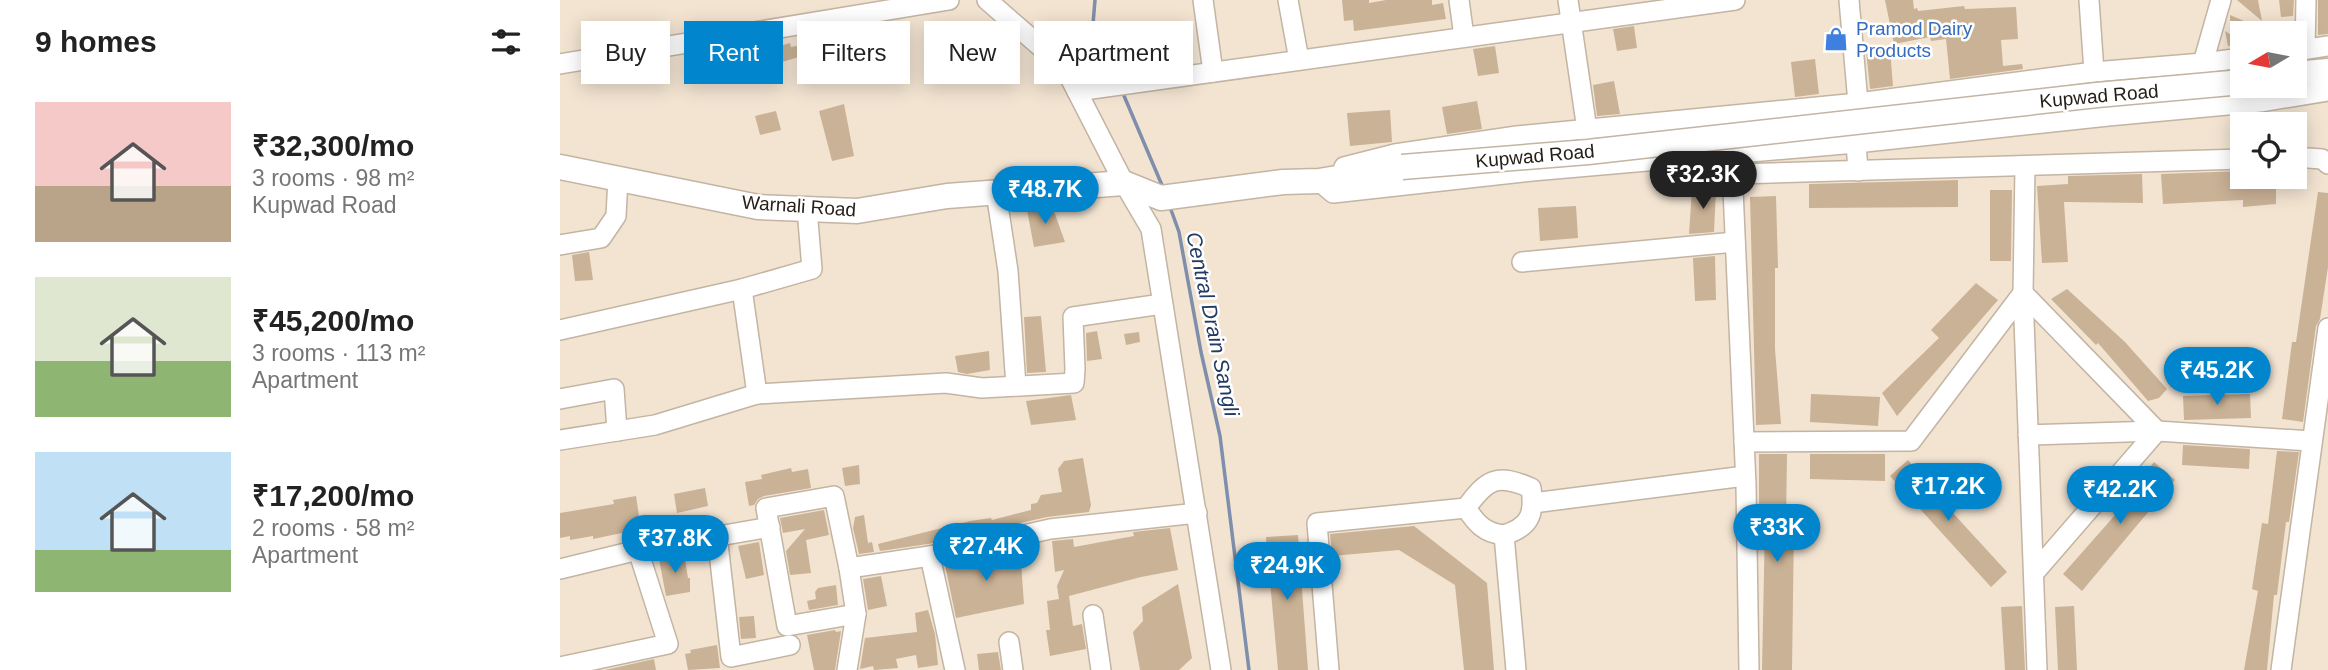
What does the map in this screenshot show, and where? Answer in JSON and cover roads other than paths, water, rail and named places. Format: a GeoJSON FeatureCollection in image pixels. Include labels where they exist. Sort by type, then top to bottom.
{"type":"FeatureCollection","features":[{"type":"Feature","properties":{"kind":"main road"},"geometry":{"type":"LineString","coordinates":[[2307,73],[2328,71]]}},
{"type":"Feature","properties":{"kind":"main road","name":"Kupwad Road"},"geometry":{"type":"LineString","coordinates":[[1124,183],[1161,198],[1283,182],[1319,181],[1402,167],[1588,152],[2097,95],[2230,83]]}},
{"type":"Feature","properties":{"kind":"main road","name":"Warnali Road"},"geometry":{"type":"LineString","coordinates":[[560,167],[758,207],[857,211],[947,196],[1124,183]]}},
{"type":"Feature","properties":{"kind":"street"},"geometry":{"type":"LineString","coordinates":[[560,64],[902,4],[949,0]]}},
{"type":"Feature","properties":{"kind":"street"},"geometry":{"type":"LineString","coordinates":[[987,0],[1065,68],[1124,183],[1151,229],[1221,670]]}},
{"type":"Feature","properties":{"kind":"street"},"geometry":{"type":"LineString","coordinates":[[1203,0],[1213,72]]}},
{"type":"Feature","properties":{"kind":"street"},"geometry":{"type":"LineString","coordinates":[[1288,0],[1299,60]]}},
{"type":"Feature","properties":{"kind":"street"},"geometry":{"type":"LineString","coordinates":[[1459,0],[1464,37]]}},
{"type":"Feature","properties":{"kind":"street"},"geometry":{"type":"LineString","coordinates":[[1569,0],[1587,130]]}},
{"type":"Feature","properties":{"kind":"street"},"geometry":{"type":"LineString","coordinates":[[1077,91],[1699,2],[1735,0]]}},
{"type":"Feature","properties":{"kind":"street"},"geometry":{"type":"LineString","coordinates":[[1849,0],[1858,103],[1858,171]]}},
{"type":"Feature","properties":{"kind":"street"},"geometry":{"type":"LineString","coordinates":[[2089,0],[2094,72]]}},
{"type":"Feature","properties":{"kind":"street"},"geometry":{"type":"LineString","coordinates":[[2203,64],[2221,0]]}},
{"type":"Feature","properties":{"kind":"street"},"geometry":{"type":"LineString","coordinates":[[2303,21],[2306,0]]}},
{"type":"Feature","properties":{"kind":"street"},"geometry":{"type":"LineString","coordinates":[[2307,49],[2328,46]]}},
{"type":"Feature","properties":{"kind":"street"},"geometry":{"type":"LineString","coordinates":[[1283,182],[1395,154],[1517,136],[1858,103],[2094,72],[2230,60]]}},
{"type":"Feature","properties":{"kind":"street"},"geometry":{"type":"LineString","coordinates":[[1319,181],[1333,193],[2260,102],[2328,91]]}},
{"type":"Feature","properties":{"kind":"street"},"geometry":{"type":"LineString","coordinates":[[1731,153],[1738,174],[1733,189],[1744,442],[1749,670]]}},
{"type":"Feature","properties":{"kind":"street"},"geometry":{"type":"LineString","coordinates":[[2307,158],[2322,159],[2328,164]]}},
{"type":"Feature","properties":{"kind":"street"},"geometry":{"type":"LineString","coordinates":[[1738,174],[2230,159]]}},
{"type":"Feature","properties":{"kind":"street"},"geometry":{"type":"LineString","coordinates":[[2025,167],[2023,293],[2037,670]]}},
{"type":"Feature","properties":{"kind":"street"},"geometry":{"type":"LineString","coordinates":[[560,245],[601,238],[616,216],[618,178]]}},
{"type":"Feature","properties":{"kind":"street"},"geometry":{"type":"LineString","coordinates":[[996,192],[1008,271],[1016,386]]}},
{"type":"Feature","properties":{"kind":"street"},"geometry":{"type":"LineString","coordinates":[[560,330],[742,289],[812,269],[807,209]]}},
{"type":"Feature","properties":{"kind":"street"},"geometry":{"type":"LineString","coordinates":[[1522,262],[1735,242]]}},
{"type":"Feature","properties":{"kind":"street"},"geometry":{"type":"LineString","coordinates":[[742,289],[757,394]]}},
{"type":"Feature","properties":{"kind":"street"},"geometry":{"type":"LineString","coordinates":[[2023,293],[2157,430]]}},
{"type":"Feature","properties":{"kind":"street"},"geometry":{"type":"LineString","coordinates":[[1744,442],[1911,442],[2023,293]]}},
{"type":"Feature","properties":{"kind":"street"},"geometry":{"type":"LineString","coordinates":[[560,440],[654,425],[757,394],[946,383],[982,388],[1074,383],[1073,317],[1162,304]]}},
{"type":"Feature","properties":{"kind":"street"},"geometry":{"type":"LineString","coordinates":[[2281,670],[2328,328]]}},
{"type":"Feature","properties":{"kind":"street"},"geometry":{"type":"LineString","coordinates":[[560,400],[614,389],[617,431]]}},
{"type":"Feature","properties":{"kind":"street"},"geometry":{"type":"LineString","coordinates":[[2034,573],[2157,430]]}},
{"type":"Feature","properties":{"kind":"street"},"geometry":{"type":"LineString","coordinates":[[2028,435],[2157,430],[2311,441]]}},
{"type":"Feature","properties":{"kind":"street"},"geometry":{"type":"LineString","coordinates":[[1533,503],[1745,476]]}},
{"type":"Feature","properties":{"kind":"street"},"geometry":{"type":"LineString","coordinates":[[1329,670],[1317,523],[1466,508],[1481,487],[1508,479],[1531,488],[1533,503],[1530,517],[1519,530],[1504,535],[1492,534],[1478,526],[1466,508]]}},
{"type":"Feature","properties":{"kind":"street"},"geometry":{"type":"LineString","coordinates":[[847,670],[856,614],[834,496],[766,508],[786,626],[856,614]]}},
{"type":"Feature","properties":{"kind":"street"},"geometry":{"type":"LineString","coordinates":[[849,568],[930,555],[1050,529],[1197,513]]}},
{"type":"Feature","properties":{"kind":"street"},"geometry":{"type":"LineString","coordinates":[[560,569],[638,550],[770,527]]}},
{"type":"Feature","properties":{"kind":"street"},"geometry":{"type":"LineString","coordinates":[[718,535],[731,664],[790,645]]}},
{"type":"Feature","properties":{"kind":"street"},"geometry":{"type":"LineString","coordinates":[[1504,535],[1516,670]]}},
{"type":"Feature","properties":{"kind":"street"},"geometry":{"type":"LineString","coordinates":[[560,667],[668,644],[638,550]]}},
{"type":"Feature","properties":{"kind":"street"},"geometry":{"type":"LineString","coordinates":[[930,555],[955,670]]}},
{"type":"Feature","properties":{"kind":"street"},"geometry":{"type":"LineString","coordinates":[[1093,615],[1101,670]]}},
{"type":"Feature","properties":{"kind":"street"},"geometry":{"type":"LineString","coordinates":[[1009,642],[1013,670]]}},
{"type":"Feature","properties":{"kind":"waterway","name":"Central Drain Sangli"},"geometry":{"type":"LineString","coordinates":[[1093,21],[1095,0]]}},
{"type":"Feature","properties":{"kind":"waterway","name":"Central Drain Sangli"},"geometry":{"type":"LineString","coordinates":[[1122,91],[1164,190]]}},
{"type":"Feature","properties":{"kind":"waterway","name":"Central Drain Sangli"},"geometry":{"type":"LineString","coordinates":[[1170,207],[1179,232],[1220,436],[1249,670]]}},
{"type":"Feature","properties":{"kind":"place","name":"Pramod Dairy Products"},"geometry":{"type":"Point","coordinates":[1836,39]}}]}
